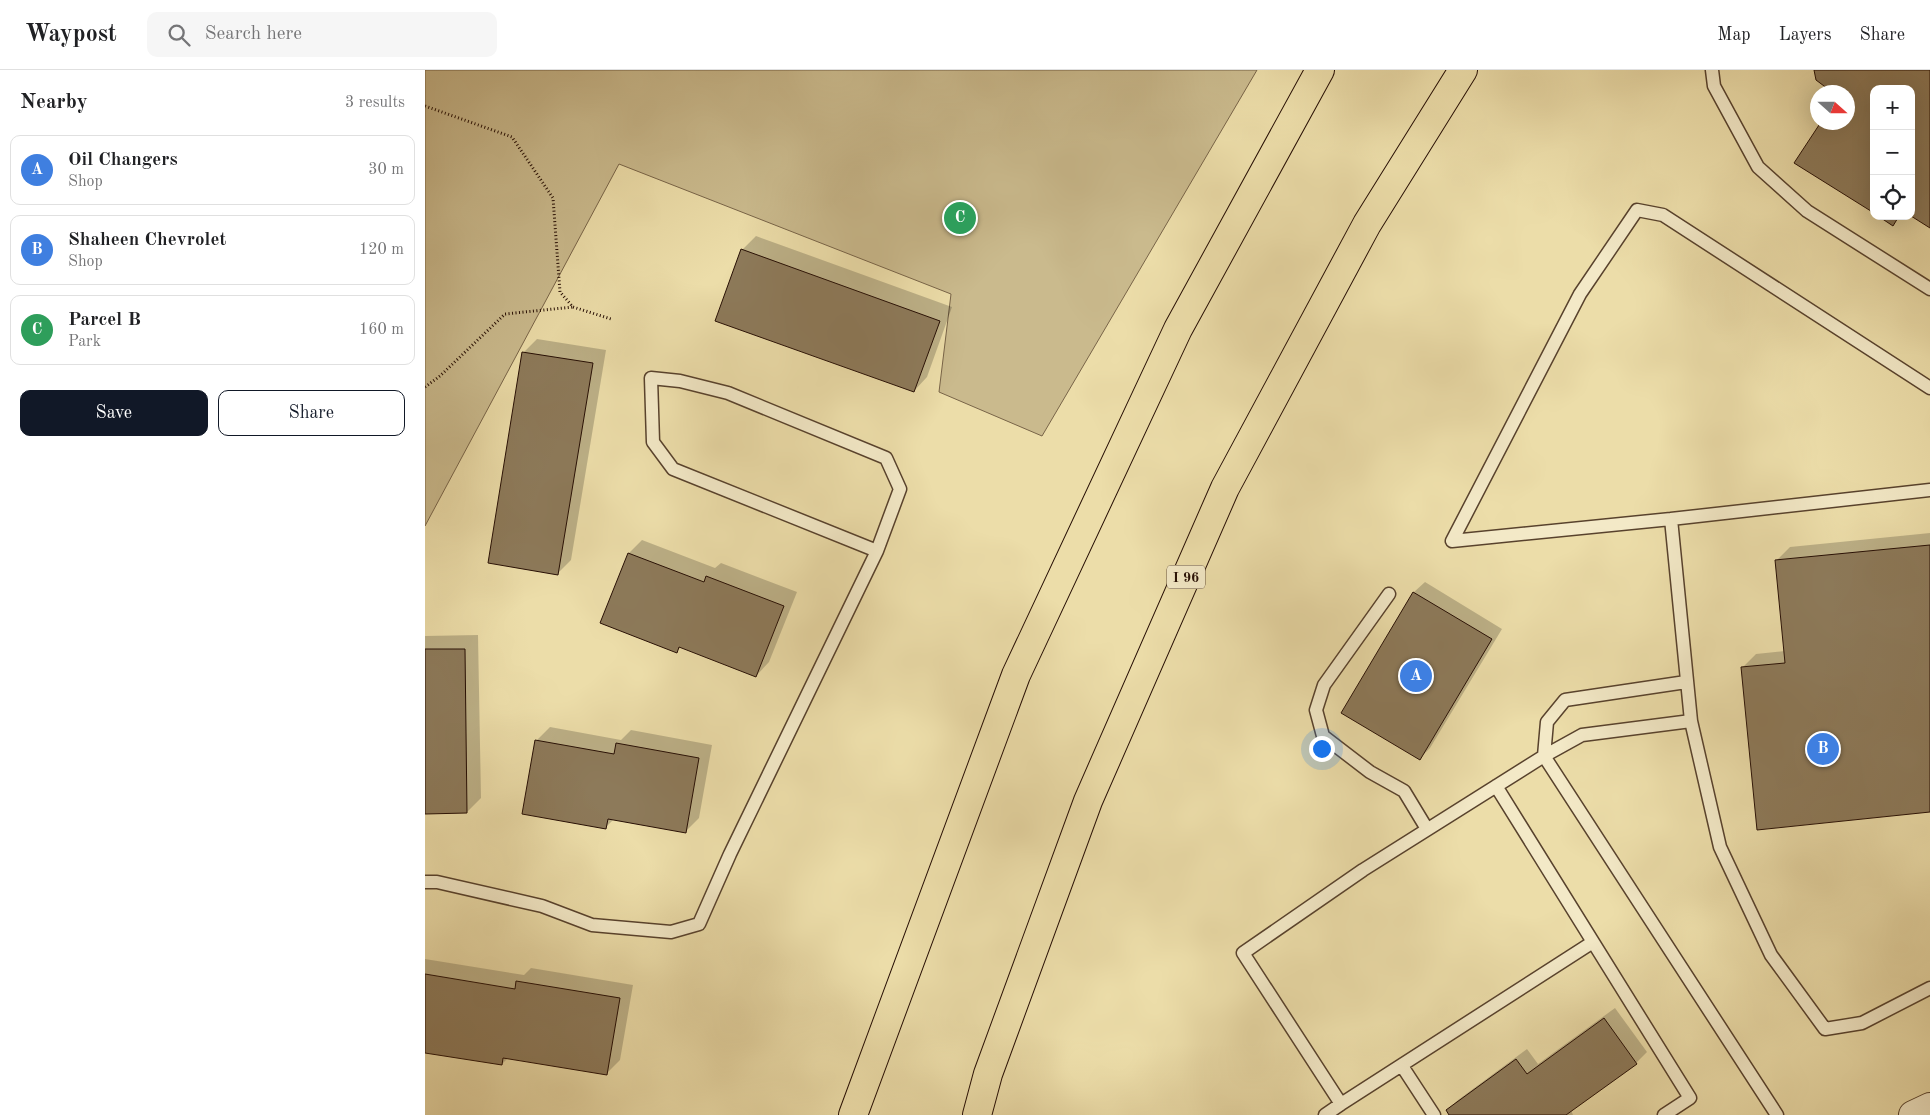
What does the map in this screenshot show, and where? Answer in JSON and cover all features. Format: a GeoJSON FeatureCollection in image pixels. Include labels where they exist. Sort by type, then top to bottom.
{"type":"FeatureCollection","features":[{"type":"Feature","properties":{"kind":"highway"},"geometry":{"type":"LineString","coordinates":[[853,1115],[1016,675],[1177,329],[1320,70]]}},
{"type":"Feature","properties":{"kind":"highway","name":"I 96"},"geometry":{"type":"LineString","coordinates":[[977,1115],[988,1074],[1088,802],[1225,488],[1367,224],[1463,70]]}},
{"type":"Feature","properties":{"kind":"street"},"geometry":{"type":"LineString","coordinates":[[1913,1115],[1930,1107]]}},
{"type":"Feature","properties":{"kind":"lane"},"geometry":{"type":"LineString","coordinates":[[1712,70],[1714,86],[1758,168],[1807,211],[1930,289]]}},
{"type":"Feature","properties":{"kind":"lane"},"geometry":{"type":"LineString","coordinates":[[1930,388],[1663,215],[1637,210],[1580,294],[1452,541],[1930,490]]}},
{"type":"Feature","properties":{"kind":"lane"},"geometry":{"type":"LineString","coordinates":[[425,882],[437,882],[542,906],[592,925],[671,932],[699,924],[730,854],[877,551],[900,489],[885,458],[728,393],[680,381],[651,378],[653,442],[673,469],[877,551]]}},
{"type":"Feature","properties":{"kind":"lane"},"geometry":{"type":"LineString","coordinates":[[1671,519],[1691,721],[1719,847],[1771,955],[1825,1029],[1862,1023],[1930,988]]}},
{"type":"Feature","properties":{"kind":"lane"},"geometry":{"type":"LineString","coordinates":[[1389,594],[1325,684],[1315,710],[1323,736],[1370,772],[1404,791],[1427,829]]}},
{"type":"Feature","properties":{"kind":"lane"},"geometry":{"type":"LineString","coordinates":[[1687,682],[1565,700],[1547,722],[1545,756],[1777,1115]]}},
{"type":"Feature","properties":{"kind":"lane"},"geometry":{"type":"LineString","coordinates":[[1341,1104],[1243,953],[1363,870],[1496,786],[1582,735],[1691,721]]}},
{"type":"Feature","properties":{"kind":"lane"},"geometry":{"type":"LineString","coordinates":[[1496,786],[1690,1098],[1664,1115]]}},
{"type":"Feature","properties":{"kind":"lane"},"geometry":{"type":"LineString","coordinates":[[1326,1115],[1593,942]]}},
{"type":"Feature","properties":{"kind":"lane"},"geometry":{"type":"LineString","coordinates":[[1402,1066],[1434,1115]]}},
{"type":"Feature","properties":{"kind":"path"},"geometry":{"type":"LineString","coordinates":[[425,106],[512,137],[553,198],[560,292],[573,307]]}},
{"type":"Feature","properties":{"kind":"path"},"geometry":{"type":"LineString","coordinates":[[425,387],[505,314],[573,307],[611,319]]}},
{"type":"Feature","properties":{"kind":"shaded area"},"geometry":{"type":"Polygon","coordinates":[[[425,70],[1257,70],[1042,436],[939,392],[951,294],[619,164],[425,526],[425,70]]]}},
{"type":"Feature","properties":{"kind":"building"},"geometry":{"type":"Polygon","coordinates":[[[1814,70],[1930,70],[1930,228],[1915,219],[1915,85],[1870,85],[1870,210],[1794,163],[1816,130],[1855,130],[1855,85],[1823,85],[1816,80],[1814,70]]]}},
{"type":"Feature","properties":{"kind":"building"},"geometry":{"type":"Polygon","coordinates":[[[1884,220],[1897,220],[1893,226],[1884,220]]]}},
{"type":"Feature","properties":{"kind":"building"},"geometry":{"type":"Polygon","coordinates":[[[741,249],[940,321],[914,392],[715,321],[741,249]]]}},
{"type":"Feature","properties":{"kind":"building"},"geometry":{"type":"Polygon","coordinates":[[[522,352],[593,363],[558,575],[488,563],[522,352]]]}},
{"type":"Feature","properties":{"kind":"building"},"geometry":{"type":"Polygon","coordinates":[[[1930,545],[1930,812],[1757,830],[1741,667],[1785,663],[1775,560],[1930,545]]]}},
{"type":"Feature","properties":{"kind":"building"},"geometry":{"type":"Polygon","coordinates":[[[628,553],[704,582],[706,576],[784,606],[756,677],[679,647],[677,653],[600,623],[628,553]]]}},
{"type":"Feature","properties":{"kind":"building"},"geometry":{"type":"Polygon","coordinates":[[[1413,592],[1492,639],[1420,760],[1341,713],[1413,592]]]}},
{"type":"Feature","properties":{"kind":"building"},"geometry":{"type":"Polygon","coordinates":[[[425,649],[465,649],[467,813],[425,814],[425,649]]]}},
{"type":"Feature","properties":{"kind":"building"},"geometry":{"type":"Polygon","coordinates":[[[535,740],[614,754],[616,743],[699,758],[686,833],[608,819],[606,829],[522,814],[535,740]]]}},
{"type":"Feature","properties":{"kind":"building"},"geometry":{"type":"Polygon","coordinates":[[[425,974],[515,989],[516,981],[620,998],[607,1075],[503,1058],[502,1065],[425,1053],[425,974]]]}},
{"type":"Feature","properties":{"kind":"building"},"geometry":{"type":"Polygon","coordinates":[[[1604,1018],[1637,1064],[1566,1115],[1449,1115],[1446,1110],[1516,1059],[1527,1074],[1604,1018]]]}},
{"type":"Feature","properties":{"kind":"place","name":"Parcel B"},"geometry":{"type":"Point","coordinates":[960,218]}},
{"type":"Feature","properties":{"kind":"place","name":"Oil Changers"},"geometry":{"type":"Point","coordinates":[1416,676]}},
{"type":"Feature","properties":{"kind":"place","name":"Shaheen Chevrolet"},"geometry":{"type":"Point","coordinates":[1823,749]}}]}
